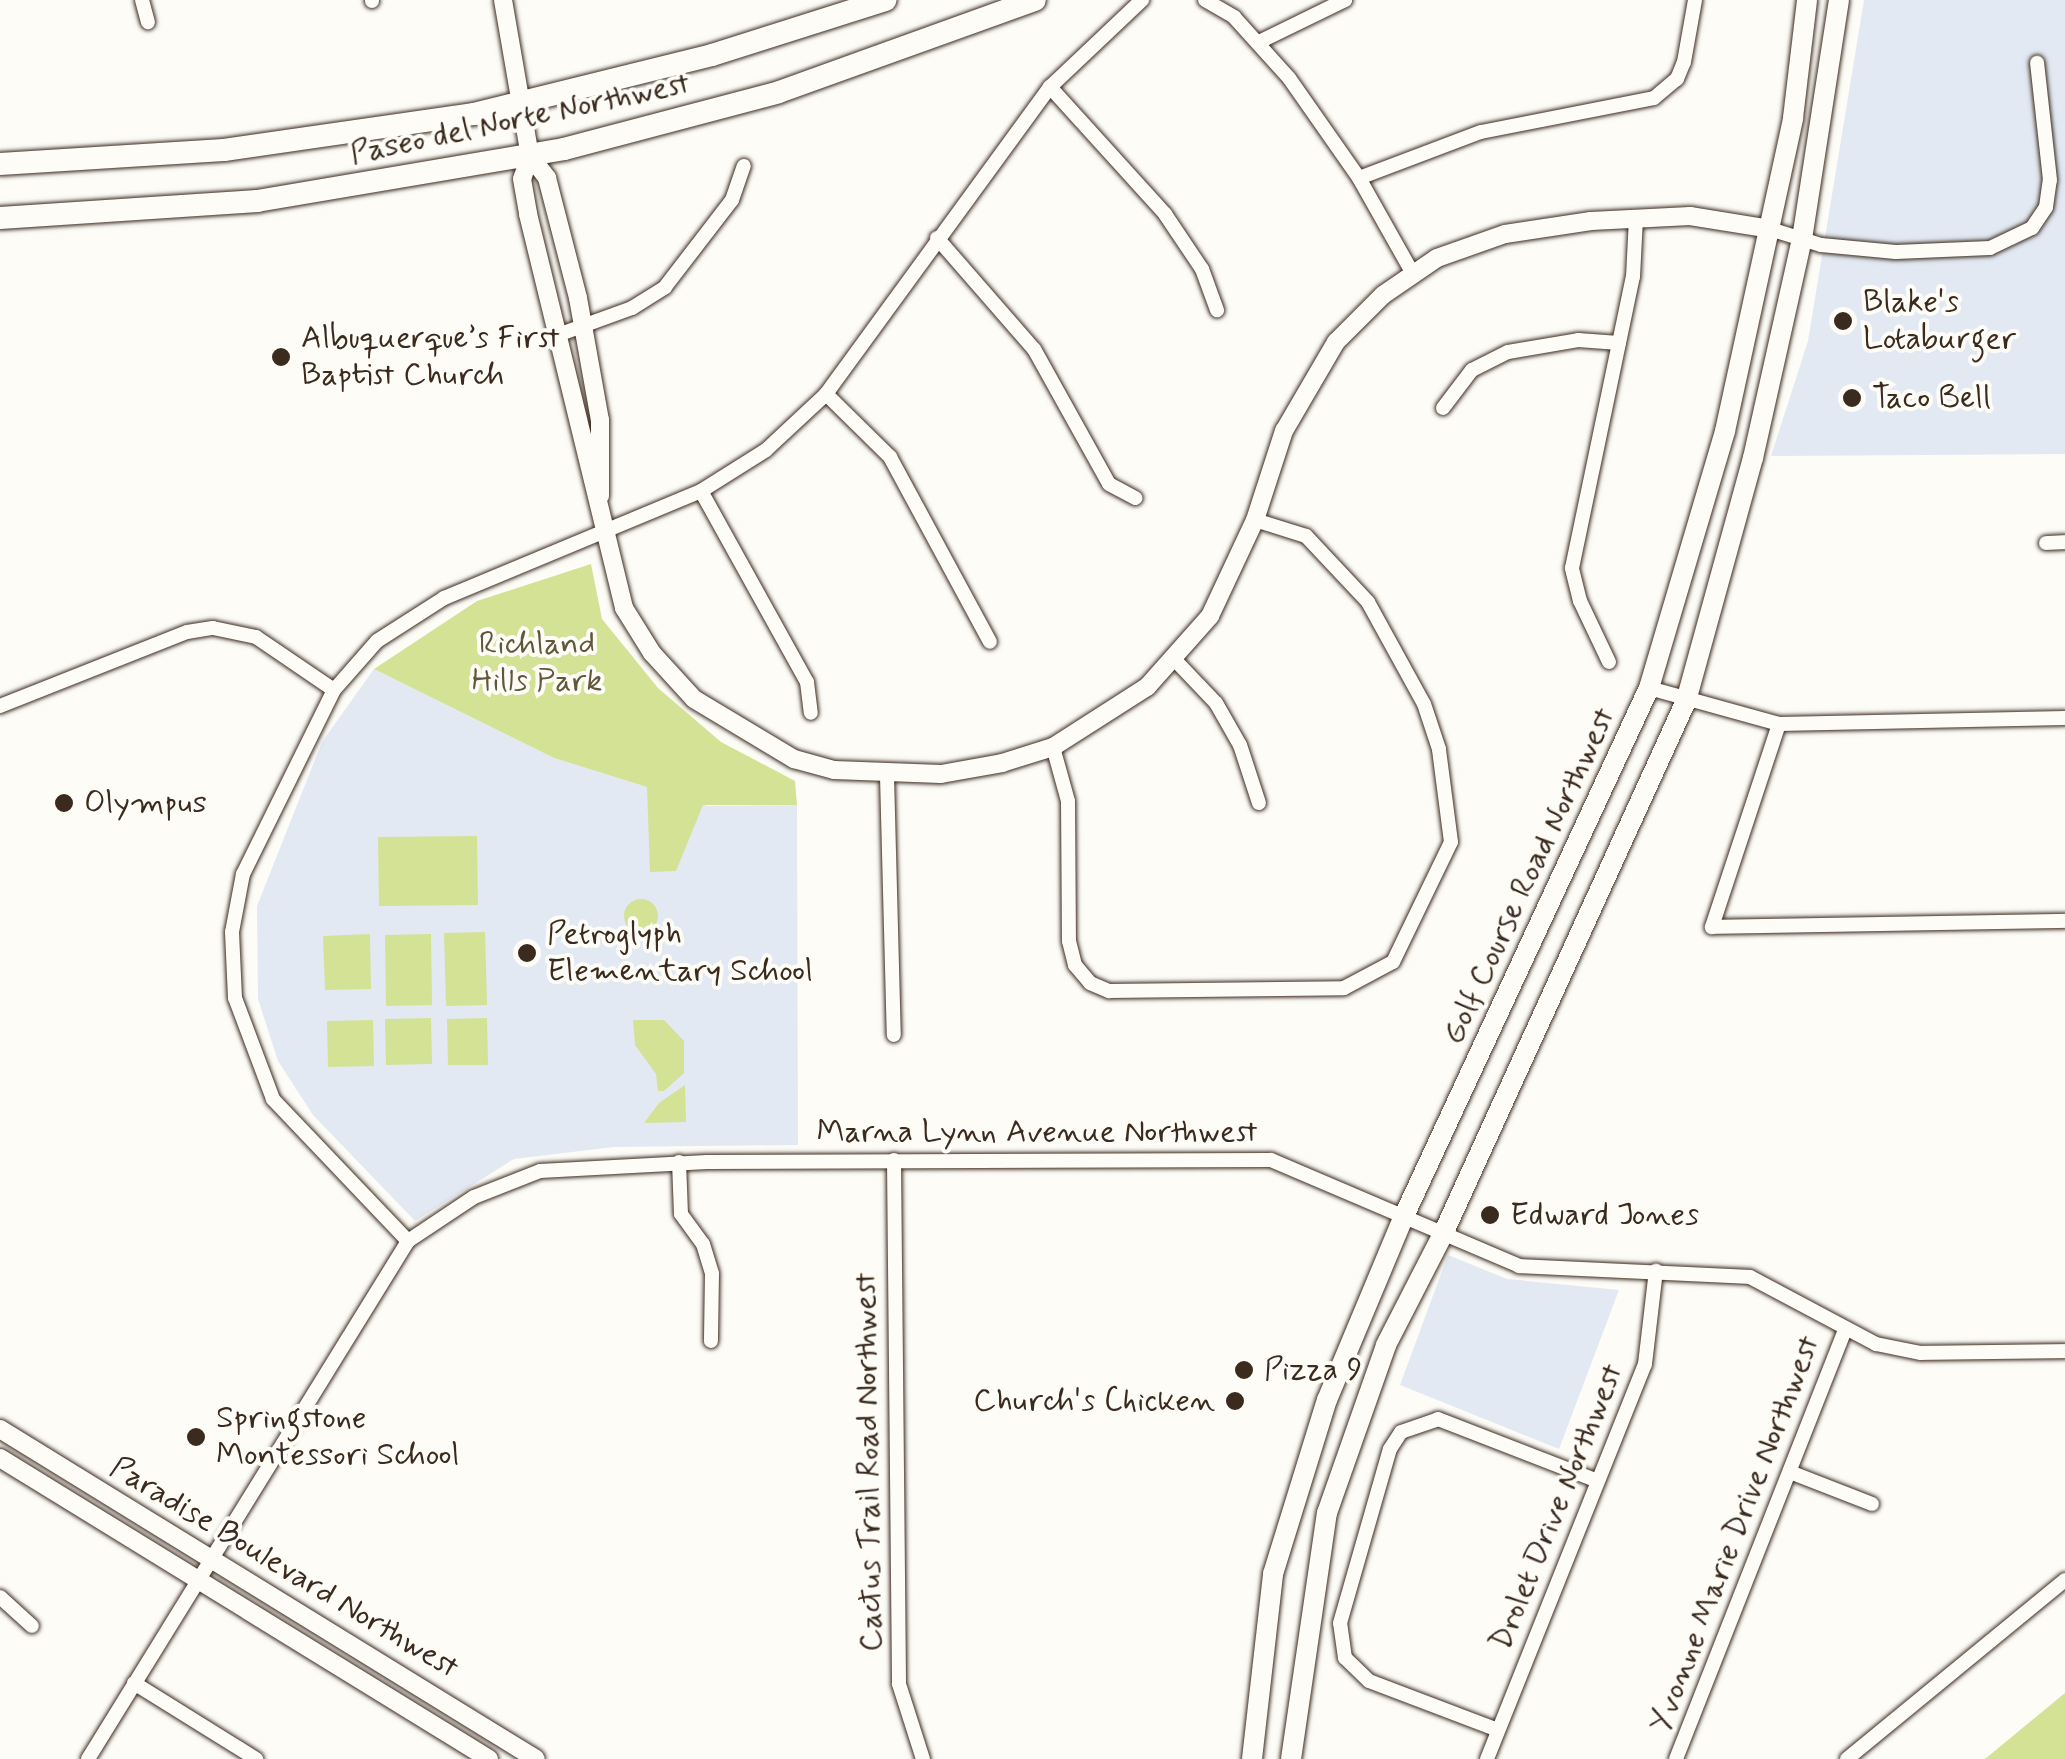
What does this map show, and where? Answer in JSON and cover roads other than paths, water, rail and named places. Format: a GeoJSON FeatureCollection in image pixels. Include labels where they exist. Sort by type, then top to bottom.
{"type":"FeatureCollection","features":[{"type":"Feature","properties":{"kind":"main road","name":"Paseo del Norte Northwest"},"geometry":{"type":"LineString","coordinates":[[0,164],[282,144],[522,104],[730,50],[885,0]]}},
{"type":"Feature","properties":{"kind":"main road","name":"Paseo del Norte Northwest"},"geometry":{"type":"LineString","coordinates":[[0,218],[257,201],[530,156],[762,97],[1035,0]]}},
{"type":"Feature","properties":{"kind":"main road","name":"Golf Course Road Northwest"},"geometry":{"type":"LineString","coordinates":[[1252,1759],[1273,1574],[1327,1400],[1404,1216],[1649,688],[1725,431],[1794,118],[1807,0]]}},
{"type":"Feature","properties":{"kind":"main road"},"geometry":{"type":"LineString","coordinates":[[1291,1759],[1327,1513],[1386,1345],[1443,1234],[1686,701],[1753,458],[1802,238],[1840,0]]}},
{"type":"Feature","properties":{"kind":"street"},"geometry":{"type":"LineString","coordinates":[[142,0],[148,22]]}},
{"type":"Feature","properties":{"kind":"street"},"geometry":{"type":"LineString","coordinates":[[503,0],[530,156],[522,179],[602,531],[624,608],[652,653],[694,699],[794,758],[886,776],[941,774],[1053,747],[1107,718],[1175,660],[1210,616],[1255,520],[1284,431],[1336,342],[1413,274],[1438,258],[1504,234],[1636,218],[1690,216],[1770,229],[1851,250],[1990,248],[2032,228],[2046,207],[2050,180],[2036,63]]}},
{"type":"Feature","properties":{"kind":"street"},"geometry":{"type":"LineString","coordinates":[[88,1759],[202,1581],[408,1242],[274,1099],[235,998],[232,932],[243,874],[334,690],[377,641],[438,601],[701,491],[766,450],[826,394],[1050,87],[1142,0]]}},
{"type":"Feature","properties":{"kind":"street"},"geometry":{"type":"LineString","coordinates":[[1205,0],[1259,42],[1359,178],[1413,274]]}},
{"type":"Feature","properties":{"kind":"street"},"geometry":{"type":"LineString","coordinates":[[1259,42],[1345,0]]}},
{"type":"Feature","properties":{"kind":"street"},"geometry":{"type":"LineString","coordinates":[[1359,178],[1481,132],[1664,92],[1684,62],[1695,0]]}},
{"type":"Feature","properties":{"kind":"street"},"geometry":{"type":"LineString","coordinates":[[1050,87],[1165,214],[1202,269],[1216,310]]}},
{"type":"Feature","properties":{"kind":"street"},"geometry":{"type":"LineString","coordinates":[[530,156],[547,178],[583,326],[600,420],[602,531]]}},
{"type":"Feature","properties":{"kind":"street"},"geometry":{"type":"LineString","coordinates":[[556,336],[665,287],[732,200],[744,166]]}},
{"type":"Feature","properties":{"kind":"street"},"geometry":{"type":"LineString","coordinates":[[1609,662],[1580,601],[1572,568],[1619,342],[1636,218]]}},
{"type":"Feature","properties":{"kind":"street"},"geometry":{"type":"LineString","coordinates":[[938,238],[994,296],[1034,349],[1109,484],[1135,498]]}},
{"type":"Feature","properties":{"kind":"street"},"geometry":{"type":"LineString","coordinates":[[1442,408],[1472,370],[1508,352],[1578,340],[1619,342]]}},
{"type":"Feature","properties":{"kind":"street"},"geometry":{"type":"LineString","coordinates":[[826,394],[890,457],[990,642]]}},
{"type":"Feature","properties":{"kind":"street"},"geometry":{"type":"LineString","coordinates":[[701,491],[807,682],[810,712]]}},
{"type":"Feature","properties":{"kind":"street"},"geometry":{"type":"LineString","coordinates":[[1053,747],[1068,800],[1069,942],[1075,965],[1109,991],[1344,988],[1393,962],[1451,842],[1439,749],[1424,704],[1368,602],[1306,536],[1255,520]]}},
{"type":"Feature","properties":{"kind":"street"},"geometry":{"type":"LineString","coordinates":[[2046,542],[2065,542]]}},
{"type":"Feature","properties":{"kind":"street"},"geometry":{"type":"LineString","coordinates":[[0,706],[187,632],[213,628],[256,637],[334,690]]}},
{"type":"Feature","properties":{"kind":"street"},"geometry":{"type":"LineString","coordinates":[[1175,660],[1216,703],[1240,745],[1259,803]]}},
{"type":"Feature","properties":{"kind":"street"},"geometry":{"type":"LineString","coordinates":[[1649,688],[1778,724],[2065,718]]}},
{"type":"Feature","properties":{"kind":"street"},"geometry":{"type":"LineString","coordinates":[[1778,724],[1712,927],[2065,921]]}},
{"type":"Feature","properties":{"kind":"street"},"geometry":{"type":"LineString","coordinates":[[886,776],[894,1035]]}},
{"type":"Feature","properties":{"kind":"street","name":"Cactus Trail Road Northwest"},"geometry":{"type":"LineString","coordinates":[[894,1160],[899,1684],[923,1759]]}},
{"type":"Feature","properties":{"kind":"street","name":"Marna Lynn Avenue Northwest"},"geometry":{"type":"LineString","coordinates":[[408,1242],[474,1197],[540,1171],[678,1162],[1272,1160],[1520,1266],[1750,1277],[1789,1292],[1845,1329],[1921,1353],[2065,1349]]}},
{"type":"Feature","properties":{"kind":"street"},"geometry":{"type":"LineString","coordinates":[[678,1162],[681,1214],[702,1244],[712,1274],[711,1342]]}},
{"type":"Feature","properties":{"kind":"street","name":"Drolet Drive Northwest"},"geometry":{"type":"LineString","coordinates":[[1487,1759],[1595,1480],[1645,1364],[1656,1271]]}},
{"type":"Feature","properties":{"kind":"street","name":"Yvonne Marie Drive Northwest"},"geometry":{"type":"LineString","coordinates":[[1676,1759],[1845,1329]]}},
{"type":"Feature","properties":{"kind":"street"},"geometry":{"type":"LineString","coordinates":[[1498,1730],[1369,1680],[1345,1658],[1340,1623],[1390,1448],[1419,1421],[1458,1423],[1595,1480]]}},
{"type":"Feature","properties":{"kind":"street","name":"Paradise Boulevard Northwest"},"geometry":{"type":"LineString","coordinates":[[0,1429],[536,1759]]}},
{"type":"Feature","properties":{"kind":"street","name":"Paradise Boulevard Northwest"},"geometry":{"type":"LineString","coordinates":[[0,1458],[490,1759]]}},
{"type":"Feature","properties":{"kind":"street"},"geometry":{"type":"LineString","coordinates":[[1790,1472],[1872,1504]]}},
{"type":"Feature","properties":{"kind":"street"},"geometry":{"type":"LineString","coordinates":[[1847,1759],[2065,1580]]}},
{"type":"Feature","properties":{"kind":"street"},"geometry":{"type":"LineString","coordinates":[[0,1597],[32,1626]]}},
{"type":"Feature","properties":{"kind":"street"},"geometry":{"type":"LineString","coordinates":[[294,1641],[350,1659],[371,1657]]}},
{"type":"Feature","properties":{"kind":"street"},"geometry":{"type":"LineString","coordinates":[[134,1683],[256,1759]]}},
{"type":"Feature","properties":{"kind":"place","name":"Blake's Lotaburger"},"geometry":{"type":"Point","coordinates":[1843,321]}},
{"type":"Feature","properties":{"kind":"place","name":"Albuquerque’s First Baptist Church"},"geometry":{"type":"Point","coordinates":[281,357]}},
{"type":"Feature","properties":{"kind":"place","name":"Taco Bell"},"geometry":{"type":"Point","coordinates":[1852,398]}},
{"type":"Feature","properties":{"kind":"place","name":"Olympus"},"geometry":{"type":"Point","coordinates":[64,803]}},
{"type":"Feature","properties":{"kind":"place","name":"Petroglyph Elementary School"},"geometry":{"type":"Point","coordinates":[527,953]}},
{"type":"Feature","properties":{"kind":"place","name":"Edward Jones"},"geometry":{"type":"Point","coordinates":[1490,1215]}},
{"type":"Feature","properties":{"kind":"place","name":"Pizza 9"},"geometry":{"type":"Point","coordinates":[1244,1370]}},
{"type":"Feature","properties":{"kind":"place","name":"Church's Chicken"},"geometry":{"type":"Point","coordinates":[1235,1401]}},
{"type":"Feature","properties":{"kind":"place","name":"Springstone Montessori School"},"geometry":{"type":"Point","coordinates":[196,1437]}},
{"type":"Feature","properties":{"kind":"park label","name":"Richland Hills Park"},"geometry":{"type":"Point","coordinates":[537,664]}}]}
